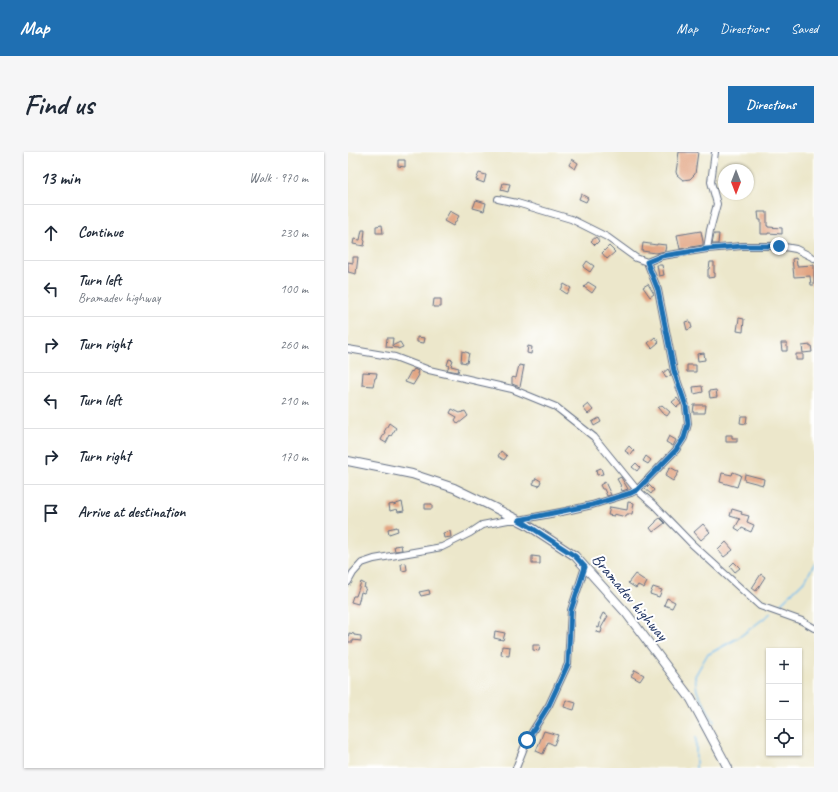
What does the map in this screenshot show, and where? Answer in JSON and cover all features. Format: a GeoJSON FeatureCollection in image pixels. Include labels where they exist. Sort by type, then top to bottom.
{"type":"FeatureCollection","features":[{"type":"Feature","properties":{"kind":"street"},"geometry":{"type":"LineString","coordinates":[[707,249],[717,204],[711,182],[714,152]]}},
{"type":"Feature","properties":{"kind":"street"},"geometry":{"type":"LineString","coordinates":[[498,199],[571,219],[607,237],[636,258],[647,262],[662,256],[707,249],[742,246],[779,246],[796,249],[814,258]]}},
{"type":"Feature","properties":{"kind":"street"},"geometry":{"type":"LineString","coordinates":[[348,582],[353,573],[362,563],[374,559],[442,547],[470,533],[482,525],[508,520],[519,520],[592,505],[631,493],[637,490],[676,450],[684,438],[688,424],[686,406],[674,371],[658,290],[647,262]]}},
{"type":"Feature","properties":{"kind":"street"},"geometry":{"type":"LineString","coordinates":[[348,349],[395,357],[429,370],[512,389],[556,407],[594,436],[637,490],[656,506],[692,544],[760,606],[802,621],[814,628]]}},
{"type":"Feature","properties":{"kind":"street","name":"Bramadev highway"},"geometry":{"type":"LineString","coordinates":[[348,461],[412,474],[454,488],[519,520],[575,556],[627,614],[692,699],[728,768]]}},
{"type":"Feature","properties":{"kind":"street"},"geometry":{"type":"LineString","coordinates":[[516,768],[527,740],[549,705],[568,664],[571,610],[585,567]]}},
{"type":"Feature","properties":{"kind":"building"},"geometry":{"type":"Polygon","coordinates":[[[679,152],[698,152],[695,174],[690,179],[683,180],[677,175],[676,172],[679,152]]]}},
{"type":"Feature","properties":{"kind":"building"},"geometry":{"type":"Polygon","coordinates":[[[572,159],[578,163],[575,169],[569,165],[572,159]]]}},
{"type":"Feature","properties":{"kind":"building"},"geometry":{"type":"Polygon","coordinates":[[[398,160],[405,160],[405,167],[398,166],[398,160]]]}},
{"type":"Feature","properties":{"kind":"building"},"geometry":{"type":"Polygon","coordinates":[[[479,173],[486,175],[484,183],[476,180],[479,173]]]}},
{"type":"Feature","properties":{"kind":"building"},"geometry":{"type":"Polygon","coordinates":[[[503,183],[510,184],[508,192],[501,190],[503,183]]]}},
{"type":"Feature","properties":{"kind":"building"},"geometry":{"type":"Polygon","coordinates":[[[581,194],[588,198],[586,202],[579,199],[581,194]]]}},
{"type":"Feature","properties":{"kind":"building"},"geometry":{"type":"Polygon","coordinates":[[[476,200],[486,203],[484,211],[473,208],[476,200]]]}},
{"type":"Feature","properties":{"kind":"building"},"geometry":{"type":"Polygon","coordinates":[[[450,211],[459,216],[453,226],[444,221],[450,211]]]}},
{"type":"Feature","properties":{"kind":"building"},"geometry":{"type":"Polygon","coordinates":[[[758,212],[767,212],[767,226],[782,228],[782,234],[761,234],[761,220],[759,220],[758,212]]]}},
{"type":"Feature","properties":{"kind":"building"},"geometry":{"type":"Polygon","coordinates":[[[382,225],[383,233],[376,233],[376,226],[382,225]]]}},
{"type":"Feature","properties":{"kind":"building"},"geometry":{"type":"Polygon","coordinates":[[[362,230],[365,230],[364,246],[353,244],[354,239],[360,240],[362,230]]]}},
{"type":"Feature","properties":{"kind":"building"},"geometry":{"type":"Polygon","coordinates":[[[701,231],[703,245],[680,249],[677,235],[701,231]]]}},
{"type":"Feature","properties":{"kind":"building"},"geometry":{"type":"Polygon","coordinates":[[[714,234],[719,234],[718,244],[712,244],[714,234]]]}},
{"type":"Feature","properties":{"kind":"building"},"geometry":{"type":"Polygon","coordinates":[[[596,237],[599,241],[595,245],[591,241],[596,237]]]}},
{"type":"Feature","properties":{"kind":"building"},"geometry":{"type":"Polygon","coordinates":[[[643,243],[666,245],[665,251],[656,253],[642,251],[643,243]]]}},
{"type":"Feature","properties":{"kind":"building"},"geometry":{"type":"Polygon","coordinates":[[[609,246],[615,252],[607,259],[602,253],[609,246]]]}},
{"type":"Feature","properties":{"kind":"building"},"geometry":{"type":"Polygon","coordinates":[[[353,257],[358,257],[356,274],[348,272],[348,262],[353,263],[353,257]]]}},
{"type":"Feature","properties":{"kind":"building"},"geometry":{"type":"Polygon","coordinates":[[[796,258],[797,266],[814,265],[814,285],[811,285],[810,276],[794,277],[792,259],[796,258]]]}},
{"type":"Feature","properties":{"kind":"building"},"geometry":{"type":"Polygon","coordinates":[[[587,261],[594,266],[590,272],[583,267],[587,261]]]}},
{"type":"Feature","properties":{"kind":"building"},"geometry":{"type":"Polygon","coordinates":[[[710,262],[714,262],[715,277],[708,278],[708,269],[710,262]]]}},
{"type":"Feature","properties":{"kind":"building"},"geometry":{"type":"Polygon","coordinates":[[[657,265],[662,265],[664,275],[659,276],[657,265]]]}},
{"type":"Feature","properties":{"kind":"building"},"geometry":{"type":"Polygon","coordinates":[[[588,282],[596,287],[592,293],[584,287],[588,282]]]}},
{"type":"Feature","properties":{"kind":"building"},"geometry":{"type":"Polygon","coordinates":[[[564,284],[571,288],[567,294],[561,290],[564,284]]]}},
{"type":"Feature","properties":{"kind":"building"},"geometry":{"type":"Polygon","coordinates":[[[648,284],[654,294],[650,297],[643,287],[648,284]]]}},
{"type":"Feature","properties":{"kind":"building"},"geometry":{"type":"Polygon","coordinates":[[[434,299],[441,299],[441,307],[433,307],[434,299]]]}},
{"type":"Feature","properties":{"kind":"building"},"geometry":{"type":"Polygon","coordinates":[[[739,318],[744,319],[743,332],[737,331],[739,318]]]}},
{"type":"Feature","properties":{"kind":"building"},"geometry":{"type":"Polygon","coordinates":[[[690,321],[692,328],[687,330],[685,322],[690,321]]]}},
{"type":"Feature","properties":{"kind":"building"},"geometry":{"type":"Polygon","coordinates":[[[417,337],[425,338],[424,343],[417,342],[417,337]]]}},
{"type":"Feature","properties":{"kind":"building"},"geometry":{"type":"Polygon","coordinates":[[[655,337],[659,342],[652,348],[648,343],[655,337]]]}},
{"type":"Feature","properties":{"kind":"building"},"geometry":{"type":"Polygon","coordinates":[[[387,338],[393,338],[392,346],[400,342],[403,347],[398,349],[386,347],[387,338]]]}},
{"type":"Feature","properties":{"kind":"building"},"geometry":{"type":"Polygon","coordinates":[[[781,343],[787,343],[787,351],[782,351],[781,343]]]}},
{"type":"Feature","properties":{"kind":"building"},"geometry":{"type":"Polygon","coordinates":[[[811,345],[812,352],[803,353],[802,346],[811,345]]]}},
{"type":"Feature","properties":{"kind":"building"},"geometry":{"type":"Polygon","coordinates":[[[528,346],[532,347],[531,354],[527,353],[528,346]]]}},
{"type":"Feature","properties":{"kind":"building"},"geometry":{"type":"Polygon","coordinates":[[[462,351],[469,353],[467,363],[461,362],[462,351]]]}},
{"type":"Feature","properties":{"kind":"building"},"geometry":{"type":"Polygon","coordinates":[[[704,353],[705,360],[698,361],[697,354],[704,353]]]}},
{"type":"Feature","properties":{"kind":"building"},"geometry":{"type":"Polygon","coordinates":[[[796,354],[803,354],[803,360],[796,360],[796,354]]]}},
{"type":"Feature","properties":{"kind":"building"},"geometry":{"type":"Polygon","coordinates":[[[449,359],[453,360],[451,366],[459,368],[458,372],[447,370],[449,366],[447,365],[449,359]]]}},
{"type":"Feature","properties":{"kind":"building"},"geometry":{"type":"Polygon","coordinates":[[[519,365],[524,366],[520,387],[512,384],[512,377],[516,378],[519,365]]]}},
{"type":"Feature","properties":{"kind":"building"},"geometry":{"type":"Polygon","coordinates":[[[687,365],[696,365],[696,372],[687,372],[687,365]]]}},
{"type":"Feature","properties":{"kind":"building"},"geometry":{"type":"Polygon","coordinates":[[[414,369],[418,371],[417,374],[419,375],[413,385],[405,382],[411,371],[412,372],[414,369]]]}},
{"type":"Feature","properties":{"kind":"building"},"geometry":{"type":"Polygon","coordinates":[[[668,369],[671,375],[666,378],[663,373],[668,369]]]}},
{"type":"Feature","properties":{"kind":"building"},"geometry":{"type":"Polygon","coordinates":[[[363,372],[377,373],[373,386],[362,385],[363,372]]]}},
{"type":"Feature","properties":{"kind":"building"},"geometry":{"type":"Polygon","coordinates":[[[702,386],[703,392],[694,394],[693,387],[702,386]]]}},
{"type":"Feature","properties":{"kind":"building"},"geometry":{"type":"Polygon","coordinates":[[[716,390],[717,397],[710,398],[709,391],[716,390]]]}},
{"type":"Feature","properties":{"kind":"building"},"geometry":{"type":"Polygon","coordinates":[[[677,398],[681,404],[677,407],[672,402],[677,398]]]}},
{"type":"Feature","properties":{"kind":"building"},"geometry":{"type":"Polygon","coordinates":[[[588,404],[593,410],[588,414],[583,408],[588,404]]]}},
{"type":"Feature","properties":{"kind":"building"},"geometry":{"type":"Polygon","coordinates":[[[662,405],[670,412],[667,416],[658,408],[662,405]]]}},
{"type":"Feature","properties":{"kind":"building"},"geometry":{"type":"Polygon","coordinates":[[[694,405],[706,405],[705,413],[693,413],[694,405]]]}},
{"type":"Feature","properties":{"kind":"building"},"geometry":{"type":"Polygon","coordinates":[[[452,409],[460,413],[465,411],[468,416],[458,424],[455,420],[457,417],[450,413],[452,409]]]}},
{"type":"Feature","properties":{"kind":"building"},"geometry":{"type":"Polygon","coordinates":[[[741,416],[747,416],[746,424],[740,423],[741,416]]]}},
{"type":"Feature","properties":{"kind":"building"},"geometry":{"type":"Polygon","coordinates":[[[599,418],[601,422],[594,426],[592,422],[599,418]]]}},
{"type":"Feature","properties":{"kind":"building"},"geometry":{"type":"Polygon","coordinates":[[[389,423],[396,428],[386,443],[381,440],[389,423]]]}},
{"type":"Feature","properties":{"kind":"building"},"geometry":{"type":"Polygon","coordinates":[[[726,435],[732,435],[732,438],[737,438],[737,442],[726,442],[726,435]]]}},
{"type":"Feature","properties":{"kind":"building"},"geometry":{"type":"Polygon","coordinates":[[[669,436],[676,440],[673,446],[666,442],[669,436]]]}},
{"type":"Feature","properties":{"kind":"building"},"geometry":{"type":"Polygon","coordinates":[[[629,446],[634,451],[631,455],[625,451],[629,446]]]}},
{"type":"Feature","properties":{"kind":"building"},"geometry":{"type":"Polygon","coordinates":[[[501,451],[507,456],[504,460],[498,456],[501,451]]]}},
{"type":"Feature","properties":{"kind":"building"},"geometry":{"type":"Polygon","coordinates":[[[646,456],[651,460],[648,464],[643,461],[646,456]]]}},
{"type":"Feature","properties":{"kind":"building"},"geometry":{"type":"Polygon","coordinates":[[[636,463],[640,467],[637,471],[632,467],[636,463]]]}},
{"type":"Feature","properties":{"kind":"building"},"geometry":{"type":"Polygon","coordinates":[[[670,467],[679,472],[673,481],[665,476],[670,467]]]}},
{"type":"Feature","properties":{"kind":"building"},"geometry":{"type":"Polygon","coordinates":[[[601,468],[603,474],[597,475],[596,470],[601,468]]]}},
{"type":"Feature","properties":{"kind":"building"},"geometry":{"type":"Polygon","coordinates":[[[733,472],[741,475],[737,487],[720,482],[722,473],[732,475],[733,472]]]}},
{"type":"Feature","properties":{"kind":"building"},"geometry":{"type":"Polygon","coordinates":[[[745,474],[764,479],[763,485],[744,480],[745,474]]]}},
{"type":"Feature","properties":{"kind":"building"},"geometry":{"type":"Polygon","coordinates":[[[621,477],[628,489],[622,491],[617,479],[621,477]]]}},
{"type":"Feature","properties":{"kind":"building"},"geometry":{"type":"Polygon","coordinates":[[[536,478],[541,481],[539,486],[533,484],[536,478]]]}},
{"type":"Feature","properties":{"kind":"building"},"geometry":{"type":"Polygon","coordinates":[[[605,482],[611,495],[607,496],[604,489],[602,489],[600,485],[605,482]]]}},
{"type":"Feature","properties":{"kind":"building"},"geometry":{"type":"Polygon","coordinates":[[[649,485],[654,490],[651,494],[645,489],[649,485]]]}},
{"type":"Feature","properties":{"kind":"building"},"geometry":{"type":"Polygon","coordinates":[[[402,502],[404,511],[398,512],[397,509],[390,511],[389,505],[402,502]]]}},
{"type":"Feature","properties":{"kind":"building"},"geometry":{"type":"Polygon","coordinates":[[[628,502],[634,503],[632,514],[627,514],[626,517],[614,514],[614,516],[608,515],[610,507],[627,510],[628,502]]]}},
{"type":"Feature","properties":{"kind":"building"},"geometry":{"type":"Polygon","coordinates":[[[425,504],[432,504],[432,509],[425,509],[425,504]]]}},
{"type":"Feature","properties":{"kind":"building"},"geometry":{"type":"Polygon","coordinates":[[[732,509],[749,516],[747,522],[754,525],[751,532],[742,528],[740,531],[735,528],[740,519],[730,516],[732,509]]]}},
{"type":"Feature","properties":{"kind":"building"},"geometry":{"type":"Polygon","coordinates":[[[660,518],[665,523],[653,532],[650,528],[660,518]]]}},
{"type":"Feature","properties":{"kind":"building"},"geometry":{"type":"Polygon","coordinates":[[[703,524],[710,532],[701,540],[694,532],[703,524]]]}},
{"type":"Feature","properties":{"kind":"building"},"geometry":{"type":"Polygon","coordinates":[[[397,527],[398,531],[389,534],[388,529],[397,527]]]}},
{"type":"Feature","properties":{"kind":"building"},"geometry":{"type":"Polygon","coordinates":[[[450,531],[451,537],[444,538],[443,533],[450,531]]]}},
{"type":"Feature","properties":{"kind":"building"},"geometry":{"type":"Polygon","coordinates":[[[726,542],[733,550],[724,557],[718,550],[726,542]]]}},
{"type":"Feature","properties":{"kind":"building"},"geometry":{"type":"Polygon","coordinates":[[[401,545],[402,550],[395,551],[394,546],[401,545]]]}},
{"type":"Feature","properties":{"kind":"building"},"geometry":{"type":"Polygon","coordinates":[[[532,556],[540,557],[540,564],[532,564],[532,556]]]}},
{"type":"Feature","properties":{"kind":"building"},"geometry":{"type":"Polygon","coordinates":[[[734,562],[740,568],[735,572],[730,566],[734,562]]]}},
{"type":"Feature","properties":{"kind":"building"},"geometry":{"type":"Polygon","coordinates":[[[406,563],[407,570],[402,571],[401,564],[406,563]]]}},
{"type":"Feature","properties":{"kind":"building"},"geometry":{"type":"Polygon","coordinates":[[[635,574],[647,582],[644,588],[638,585],[636,588],[628,583],[635,574]]]}},
{"type":"Feature","properties":{"kind":"building"},"geometry":{"type":"Polygon","coordinates":[[[761,574],[765,577],[756,591],[752,588],[761,574]]]}},
{"type":"Feature","properties":{"kind":"building"},"geometry":{"type":"Polygon","coordinates":[[[361,582],[365,584],[364,588],[366,588],[364,593],[361,592],[358,604],[351,602],[353,596],[356,596],[361,582]]]}},
{"type":"Feature","properties":{"kind":"building"},"geometry":{"type":"Polygon","coordinates":[[[653,587],[662,590],[659,597],[650,594],[653,587]]]}},
{"type":"Feature","properties":{"kind":"building"},"geometry":{"type":"Polygon","coordinates":[[[429,590],[430,594],[421,596],[419,592],[429,590]]]}},
{"type":"Feature","properties":{"kind":"building"},"geometry":{"type":"Polygon","coordinates":[[[667,598],[675,602],[672,608],[664,605],[667,598]]]}},
{"type":"Feature","properties":{"kind":"building"},"geometry":{"type":"Polygon","coordinates":[[[603,613],[608,616],[601,628],[601,633],[596,632],[597,627],[599,628],[600,619],[603,613]]]}},
{"type":"Feature","properties":{"kind":"building"},"geometry":{"type":"Polygon","coordinates":[[[495,631],[505,633],[503,640],[494,638],[495,631]]]}},
{"type":"Feature","properties":{"kind":"building"},"geometry":{"type":"Polygon","coordinates":[[[349,633],[361,636],[361,641],[353,640],[353,642],[348,642],[349,633]]]}},
{"type":"Feature","properties":{"kind":"building"},"geometry":{"type":"Polygon","coordinates":[[[533,645],[540,645],[539,651],[533,650],[533,645]]]}},
{"type":"Feature","properties":{"kind":"building"},"geometry":{"type":"Polygon","coordinates":[[[502,646],[510,647],[509,656],[501,655],[502,646]]]}},
{"type":"Feature","properties":{"kind":"building"},"geometry":{"type":"Polygon","coordinates":[[[635,670],[644,675],[640,681],[631,676],[635,670]]]}},
{"type":"Feature","properties":{"kind":"building"},"geometry":{"type":"Polygon","coordinates":[[[566,700],[576,703],[574,710],[564,707],[566,700]]]}},
{"type":"Feature","properties":{"kind":"building"},"geometry":{"type":"Polygon","coordinates":[[[544,731],[558,735],[554,745],[548,742],[543,754],[536,751],[544,731]]]}},
{"type":"Feature","properties":{"kind":"waterway"},"geometry":{"type":"LineString","coordinates":[[778,606],[806,579],[814,564]]}},
{"type":"Feature","properties":{"kind":"waterway"},"geometry":{"type":"LineString","coordinates":[[714,722],[697,691],[695,676],[707,655],[738,638],[771,613]]}},
{"type":"Feature","properties":{"kind":"waterway"},"geometry":{"type":"LineString","coordinates":[[696,737],[696,768]]}},
{"type":"Feature","properties":{"kind":"route"},"geometry":{"type":"LineString","coordinates":[[527,740],[549,705],[568,664],[571,610],[585,567],[575,556],[519,520],[592,505],[637,490],[676,450],[684,438],[688,424],[686,406],[674,371],[667,340],[658,290],[647,262],[662,256],[707,249],[742,246],[779,246]]}}]}
